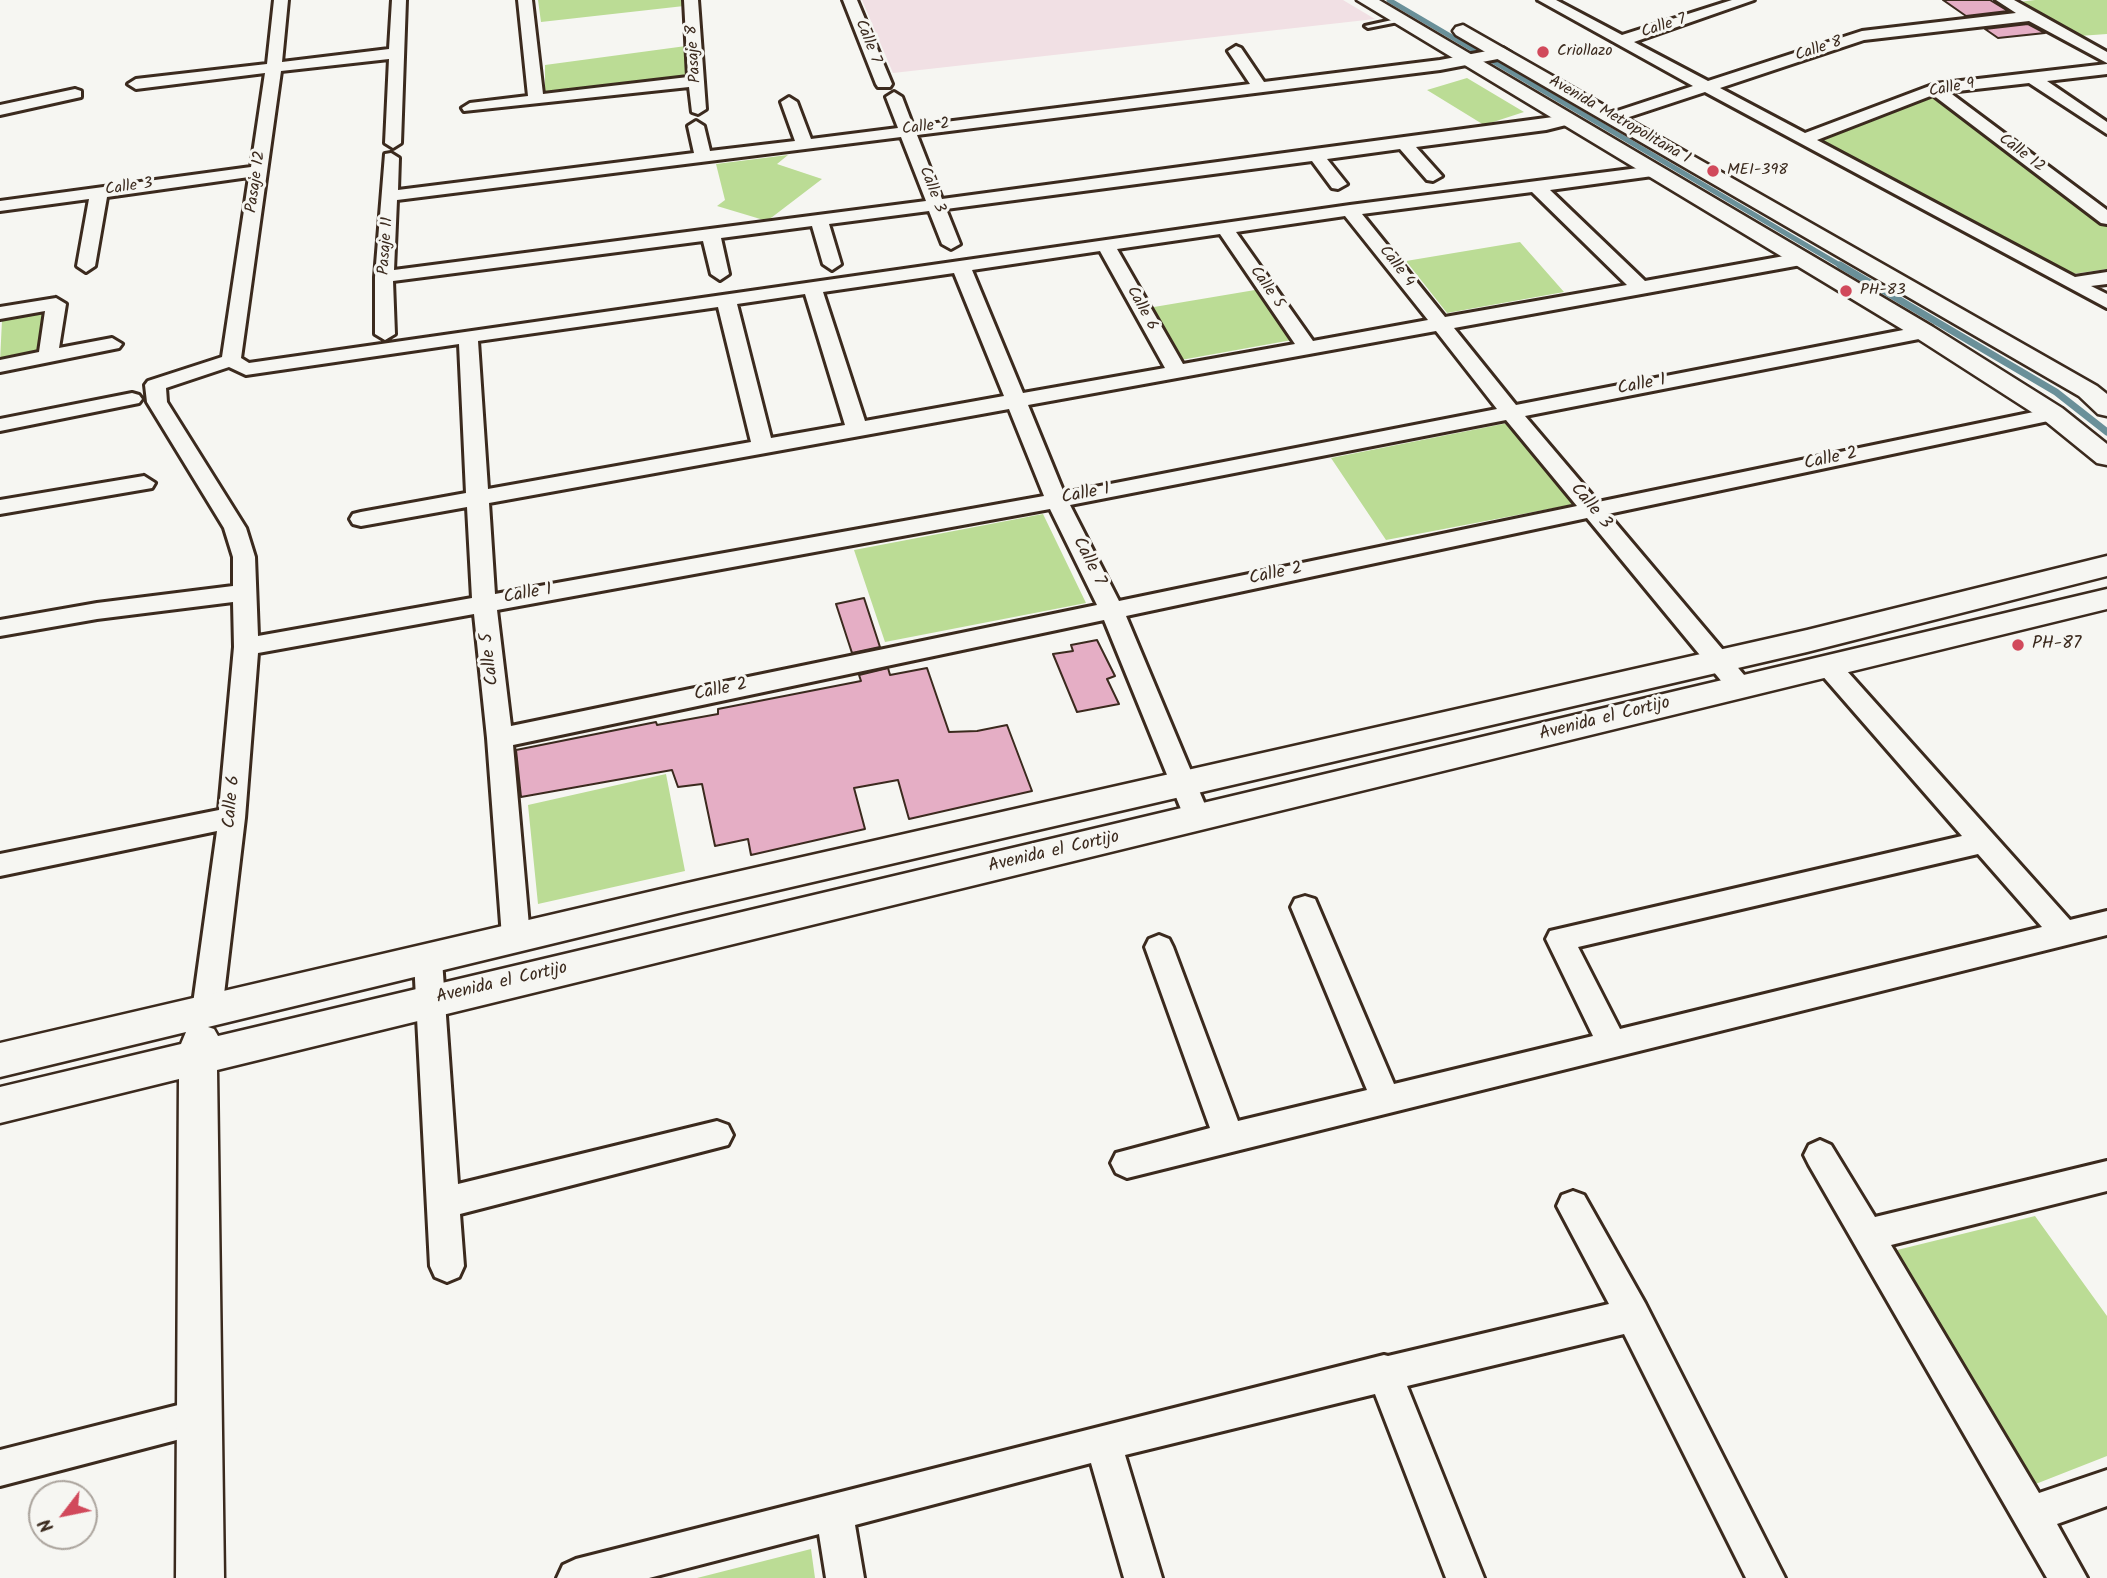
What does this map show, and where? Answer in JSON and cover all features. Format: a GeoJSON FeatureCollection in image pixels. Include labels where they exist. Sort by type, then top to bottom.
{"type":"FeatureCollection","features":[{"type":"Feature","properties":{"kind":"street","name":"Pasaje 12"},"geometry":{"type":"LineString","coordinates":[[232,362],[281,0]]}},
{"type":"Feature","properties":{"kind":"street","name":"Pasaje 11"},"geometry":{"type":"LineString","coordinates":[[385,334],[384,277],[391,196],[399,0]]}},
{"type":"Feature","properties":{"kind":"street"},"geometry":{"type":"LineString","coordinates":[[525,0],[536,100]]}},
{"type":"Feature","properties":{"kind":"street","name":"Pasaje 8"},"geometry":{"type":"LineString","coordinates":[[691,0],[698,108]]}},
{"type":"Feature","properties":{"kind":"street","name":"Calle 7"},"geometry":{"type":"LineString","coordinates":[[850,0],[889,91]]}},
{"type":"Feature","properties":{"kind":"street","name":"Avenida Metropolitana 1"},"geometry":{"type":"LineString","coordinates":[[1366,0],[1419,18],[1499,54],[1614,117],[1817,252],[1924,332],[2053,414],[2107,457]]}},
{"type":"Feature","properties":{"kind":"street","name":"Calle 7"},"geometry":{"type":"LineString","coordinates":[[1620,41],[1747,0]]}},
{"type":"Feature","properties":{"kind":"street"},"geometry":{"type":"LineString","coordinates":[[2003,0],[2107,58]]}},
{"type":"Feature","properties":{"kind":"street"},"geometry":{"type":"LineString","coordinates":[[1554,1],[1620,41],[2107,302]]}},
{"type":"Feature","properties":{"kind":"street","name":"Calle 8"},"geometry":{"type":"LineString","coordinates":[[1614,117],[1862,36],[2032,16]]}},
{"type":"Feature","properties":{"kind":"street","name":"Avenida Metropolitana 1"},"geometry":{"type":"LineString","coordinates":[[1419,18],[1473,60],[1654,171],[1817,252]]}},
{"type":"Feature","properties":{"kind":"street"},"geometry":{"type":"LineString","coordinates":[[1236,51],[1259,86]]}},
{"type":"Feature","properties":{"kind":"street"},"geometry":{"type":"LineString","coordinates":[[136,84],[397,53]]}},
{"type":"Feature","properties":{"kind":"street","name":"Calle 2"},"geometry":{"type":"LineString","coordinates":[[391,196],[1473,60],[1499,54]]}},
{"type":"Feature","properties":{"kind":"street","name":"Calle 9"},"geometry":{"type":"LineString","coordinates":[[1804,139],[1935,89],[2107,69]]}},
{"type":"Feature","properties":{"kind":"street"},"geometry":{"type":"LineString","coordinates":[[2032,78],[2107,130]]}},
{"type":"Feature","properties":{"kind":"street"},"geometry":{"type":"LineString","coordinates":[[470,108],[697,81]]}},
{"type":"Feature","properties":{"kind":"street","name":"Calle 12"},"geometry":{"type":"LineString","coordinates":[[1935,89],[2107,219]]}},
{"type":"Feature","properties":{"kind":"street","name":"Calle 3"},"geometry":{"type":"LineString","coordinates":[[889,91],[908,130],[951,244]]}},
{"type":"Feature","properties":{"kind":"street"},"geometry":{"type":"LineString","coordinates":[[0,110],[75,94]]}},
{"type":"Feature","properties":{"kind":"street"},"geometry":{"type":"LineString","coordinates":[[789,103],[804,143]]}},
{"type":"Feature","properties":{"kind":"street"},"geometry":{"type":"LineString","coordinates":[[384,277],[1404,144],[1568,120]]}},
{"type":"Feature","properties":{"kind":"street"},"geometry":{"type":"LineString","coordinates":[[696,126],[703,156]]}},
{"type":"Feature","properties":{"kind":"street"},"geometry":{"type":"LineString","coordinates":[[1404,144],[1433,176]]}},
{"type":"Feature","properties":{"kind":"street"},"geometry":{"type":"LineString","coordinates":[[1316,155],[1338,184]]}},
{"type":"Feature","properties":{"kind":"street","name":"Calle 3"},"geometry":{"type":"LineString","coordinates":[[0,206],[258,171]]}},
{"type":"Feature","properties":{"kind":"street"},"geometry":{"type":"LineString","coordinates":[[232,362],[246,369],[1350,210],[1654,171]]}},
{"type":"Feature","properties":{"kind":"street"},"geometry":{"type":"LineString","coordinates":[[1535,185],[1641,288]]}},
{"type":"Feature","properties":{"kind":"street"},"geometry":{"type":"LineString","coordinates":[[86,266],[99,192]]}},
{"type":"Feature","properties":{"kind":"street","name":"Calle 4"},"geometry":{"type":"LineString","coordinates":[[1350,210],[1441,325]]}},
{"type":"Feature","properties":{"kind":"street"},"geometry":{"type":"LineString","coordinates":[[819,220],[832,264]]}},
{"type":"Feature","properties":{"kind":"street","name":"Calle 5"},"geometry":{"type":"LineString","coordinates":[[1224,229],[1308,348]]}},
{"type":"Feature","properties":{"kind":"street"},"geometry":{"type":"LineString","coordinates":[[711,234],[720,274]]}},
{"type":"Feature","properties":{"kind":"street","name":"Calle 6"},"geometry":{"type":"LineString","coordinates":[[1106,246],[1177,372]]}},
{"type":"Feature","properties":{"kind":"street"},"geometry":{"type":"LineString","coordinates":[[361,519],[1441,325],[1817,252],[2088,391],[2107,408]]}},
{"type":"Feature","properties":{"kind":"street","name":"Calle 7"},"geometry":{"type":"LineString","coordinates":[[961,267],[1057,501],[1112,611],[1198,819]]}},
{"type":"Feature","properties":{"kind":"street"},"geometry":{"type":"LineString","coordinates":[[2072,283],[2107,278]]}},
{"type":"Feature","properties":{"kind":"street"},"geometry":{"type":"LineString","coordinates":[[812,287],[857,429]]}},
{"type":"Feature","properties":{"kind":"street"},"geometry":{"type":"LineString","coordinates":[[726,300],[763,447]]}},
{"type":"Feature","properties":{"kind":"street"},"geometry":{"type":"LineString","coordinates":[[0,313],[56,304],[48,356]]}},
{"type":"Feature","properties":{"kind":"street","name":"Calle 3"},"geometry":{"type":"LineString","coordinates":[[1441,325],[1741,688]]}},
{"type":"Feature","properties":{"kind":"street","name":"Calle 1"},"geometry":{"type":"LineString","coordinates":[[246,647],[484,602],[1057,501],[1924,332]]}},
{"type":"Feature","properties":{"kind":"street","name":"Calle 5"},"geometry":{"type":"LineString","coordinates":[[468,338],[484,602],[500,738],[505,830],[516,937]]}},
{"type":"Feature","properties":{"kind":"street"},"geometry":{"type":"LineString","coordinates":[[0,366],[112,344]]}},
{"type":"Feature","properties":{"kind":"street","name":"Calle 6"},"geometry":{"type":"LineString","coordinates":[[207,1011],[232,818],[246,647],[244,557],[235,528],[157,402],[155,385],[232,362]]}},
{"type":"Feature","properties":{"kind":"street"},"geometry":{"type":"LineString","coordinates":[[0,425],[132,399]]}},
{"type":"Feature","properties":{"kind":"street","name":"Calle 2"},"geometry":{"type":"LineString","coordinates":[[500,738],[2053,414]]}},
{"type":"Feature","properties":{"kind":"street"},"geometry":{"type":"LineString","coordinates":[[0,507],[144,483]]}},
{"type":"Feature","properties":{"kind":"street","name":"Avenida el Cortijo"},"geometry":{"type":"LineString","coordinates":[[0,1060],[516,937],[1720,662],[2107,566]]}},
{"type":"Feature","properties":{"kind":"street"},"geometry":{"type":"LineString","coordinates":[[0,628],[97,611],[246,592]]}},
{"type":"Feature","properties":{"kind":"street","name":"Avenida el Cortijo"},"geometry":{"type":"LineString","coordinates":[[0,1105],[198,1060],[431,1001],[2107,599]]}},
{"type":"Feature","properties":{"kind":"street"},"geometry":{"type":"LineString","coordinates":[[0,640],[31,635]]}},
{"type":"Feature","properties":{"kind":"street"},"geometry":{"type":"LineString","coordinates":[[1829,667],[2064,933]]}},
{"type":"Feature","properties":{"kind":"street"},"geometry":{"type":"LineString","coordinates":[[0,865],[232,818]]}},
{"type":"Feature","properties":{"kind":"street"},"geometry":{"type":"LineString","coordinates":[[1613,1045],[1560,939],[1984,842]]}},
{"type":"Feature","properties":{"kind":"street"},"geometry":{"type":"LineString","coordinates":[[1305,907],[1386,1100]]}},
{"type":"Feature","properties":{"kind":"street"},"geometry":{"type":"LineString","coordinates":[[1127,1163],[2107,923]]}},
{"type":"Feature","properties":{"kind":"street"},"geometry":{"type":"LineString","coordinates":[[1159,947],[1229,1138]]}},
{"type":"Feature","properties":{"kind":"street"},"geometry":{"type":"LineString","coordinates":[[428,960],[447,1266]]}},
{"type":"Feature","properties":{"kind":"street"},"geometry":{"type":"LineString","coordinates":[[200,1578],[198,1060],[207,1011]]}},
{"type":"Feature","properties":{"kind":"street"},"geometry":{"type":"LineString","coordinates":[[444,1203],[717,1135]]}},
{"type":"Feature","properties":{"kind":"street"},"geometry":{"type":"LineString","coordinates":[[1820,1155],[2068,1578]]}},
{"type":"Feature","properties":{"kind":"street"},"geometry":{"type":"LineString","coordinates":[[1867,1235],[2107,1176]]}},
{"type":"Feature","properties":{"kind":"street"},"geometry":{"type":"LineString","coordinates":[[1573,1206],[1633,1315],[1766,1578]]}},
{"type":"Feature","properties":{"kind":"street"},"geometry":{"type":"LineString","coordinates":[[576,1578],[1384,1372],[1633,1315]]}},
{"type":"Feature","properties":{"kind":"street"},"geometry":{"type":"LineString","coordinates":[[1384,1372],[1465,1578]]}},
{"type":"Feature","properties":{"kind":"street"},"geometry":{"type":"LineString","coordinates":[[0,1468],[198,1418]]}},
{"type":"Feature","properties":{"kind":"street"},"geometry":{"type":"LineString","coordinates":[[1104,1442],[1143,1578]]}},
{"type":"Feature","properties":{"kind":"street"},"geometry":{"type":"LineString","coordinates":[[2031,1514],[2107,1488]]}},
{"type":"Feature","properties":{"kind":"street"},"geometry":{"type":"LineString","coordinates":[[834,1512],[845,1578]]}},
{"type":"Feature","properties":{"kind":"lane"},"geometry":{"type":"LineString","coordinates":[[1368,26],[1419,18]]}},
{"type":"Feature","properties":{"kind":"shaded area"},"geometry":{"type":"Polygon","coordinates":[[[862,0],[1343,0],[1375,19],[893,73],[862,0]]]}},
{"type":"Feature","properties":{"kind":"green space"},"geometry":{"type":"Polygon","coordinates":[[[538,0],[684,0],[684,6],[541,22],[538,0]]]}},
{"type":"Feature","properties":{"kind":"green space"},"geometry":{"type":"Polygon","coordinates":[[[2107,0],[2107,34],[2079,36],[2018,2],[2107,0]]]}},
{"type":"Feature","properties":{"kind":"green space"},"geometry":{"type":"Polygon","coordinates":[[[686,46],[687,77],[545,95],[545,65],[686,46]]]}},
{"type":"Feature","properties":{"kind":"green space"},"geometry":{"type":"Polygon","coordinates":[[[1467,78],[1524,112],[1484,125],[1427,90],[1467,78]]]}},
{"type":"Feature","properties":{"kind":"green space"},"geometry":{"type":"Polygon","coordinates":[[[1932,96],[2107,226],[2107,269],[2066,275],[1815,138],[1932,96]]]}},
{"type":"Feature","properties":{"kind":"green space"},"geometry":{"type":"Polygon","coordinates":[[[788,155],[777,164],[822,179],[767,221],[717,206],[725,200],[716,164],[788,155]]]}},
{"type":"Feature","properties":{"kind":"green space"},"geometry":{"type":"Polygon","coordinates":[[[1520,242],[1564,292],[1447,313],[1406,261],[1520,242]]]}},
{"type":"Feature","properties":{"kind":"green space"},"geometry":{"type":"Polygon","coordinates":[[[1255,290],[1292,340],[1181,360],[1148,308],[1255,290]]]}},
{"type":"Feature","properties":{"kind":"green space"},"geometry":{"type":"Polygon","coordinates":[[[49,310],[42,354],[0,362],[2,320],[49,310]]]}},
{"type":"Feature","properties":{"kind":"green space"},"geometry":{"type":"Polygon","coordinates":[[[1508,423],[1575,504],[1386,540],[1331,458],[1508,423]]]}},
{"type":"Feature","properties":{"kind":"green space"},"geometry":{"type":"Polygon","coordinates":[[[1043,514],[1086,603],[885,642],[854,550],[1043,514]]]}},
{"type":"Feature","properties":{"kind":"green space"},"geometry":{"type":"Polygon","coordinates":[[[666,774],[685,871],[538,904],[528,805],[666,774]]]}},
{"type":"Feature","properties":{"kind":"green space"},"geometry":{"type":"Polygon","coordinates":[[[2035,1216],[2107,1316],[2107,1456],[2028,1487],[1889,1252],[2035,1216]]]}},
{"type":"Feature","properties":{"kind":"green space"},"geometry":{"type":"Polygon","coordinates":[[[811,1549],[815,1578],[697,1578],[811,1549]]]}},
{"type":"Feature","properties":{"kind":"building"},"geometry":{"type":"Polygon","coordinates":[[[1943,0],[1990,0],[2008,11],[1966,16],[1943,0]]]}},
{"type":"Feature","properties":{"kind":"building"},"geometry":{"type":"Polygon","coordinates":[[[2028,24],[2045,33],[1998,38],[1985,29],[2028,24]]]}},
{"type":"Feature","properties":{"kind":"building"},"geometry":{"type":"Polygon","coordinates":[[[864,598],[880,647],[852,653],[836,604],[864,598]]]}},
{"type":"Feature","properties":{"kind":"building"},"geometry":{"type":"Polygon","coordinates":[[[1097,640],[1115,676],[1107,679],[1119,704],[1077,712],[1053,654],[1073,651],[1071,645],[1097,640]]]}},
{"type":"Feature","properties":{"kind":"building"},"geometry":{"type":"Polygon","coordinates":[[[888,668],[890,675],[927,668],[949,732],[977,731],[1007,725],[1032,791],[909,819],[898,780],[854,788],[865,829],[751,855],[748,839],[715,846],[702,784],[678,787],[672,770],[521,797],[516,750],[656,722],[657,725],[718,714],[718,709],[861,681],[859,675],[888,668]]]}},
{"type":"Feature","properties":{"kind":"waterway"},"geometry":{"type":"LineString","coordinates":[[1389,0],[1843,267]]}},
{"type":"Feature","properties":{"kind":"waterway"},"geometry":{"type":"LineString","coordinates":[[1840,265],[2056,392],[2107,432]]}},
{"type":"Feature","properties":{"kind":"place","name":"Criollazo"},"geometry":{"type":"Point","coordinates":[1543,52]}},
{"type":"Feature","properties":{"kind":"place","name":"MEI-398"},"geometry":{"type":"Point","coordinates":[1713,171]}},
{"type":"Feature","properties":{"kind":"place","name":"PH-83"},"geometry":{"type":"Point","coordinates":[1846,291]}},
{"type":"Feature","properties":{"kind":"place","name":"PH-87"},"geometry":{"type":"Point","coordinates":[2018,645]}}]}
